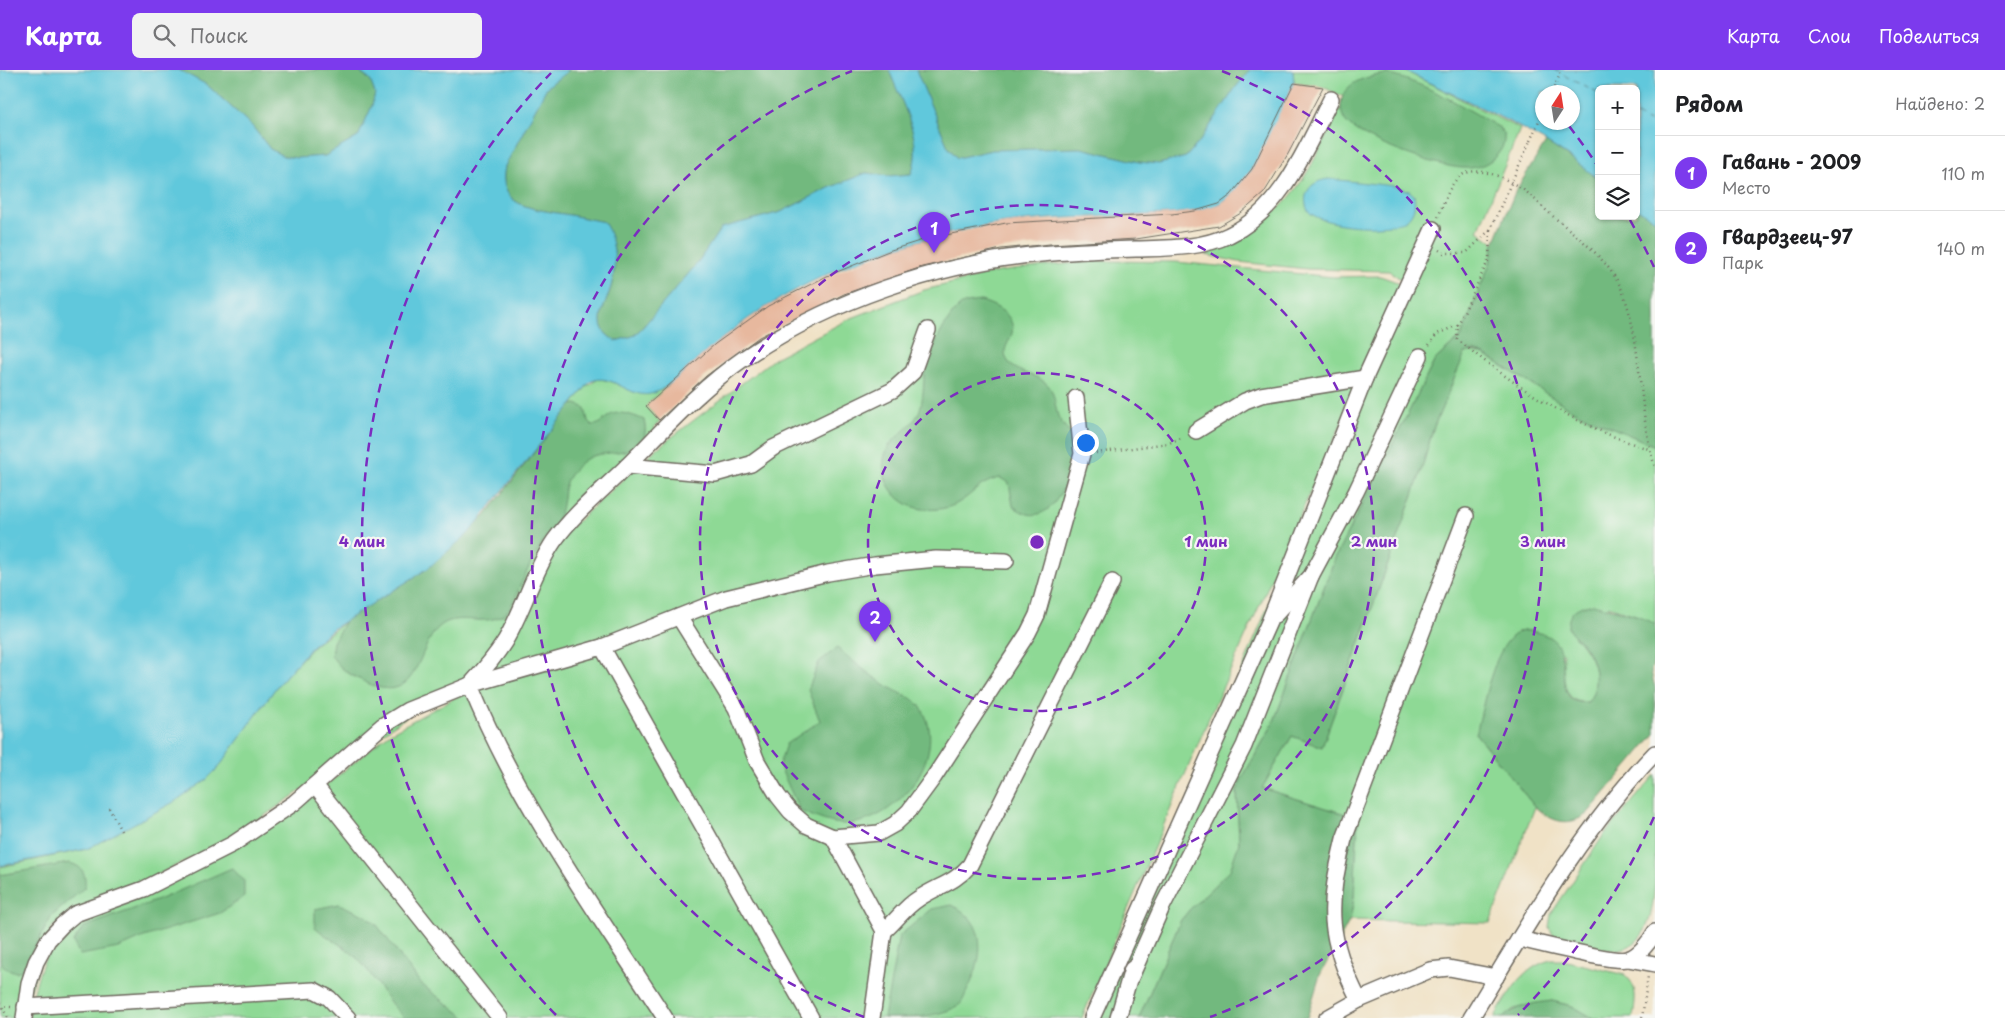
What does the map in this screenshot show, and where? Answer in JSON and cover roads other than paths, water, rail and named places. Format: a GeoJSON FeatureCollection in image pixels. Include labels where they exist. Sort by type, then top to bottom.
{"type":"FeatureCollection","features":[{"type":"Feature","properties":{"kind":"street"},"geometry":{"type":"LineString","coordinates":[[470,685],[489,664],[505,641],[541,564],[554,542],[571,520],[703,394],[743,360],[814,318],[900,284],[984,262],[1040,254],[1174,248],[1229,236],[1268,206],[1279,192],[1308,144],[1331,99]]}},
{"type":"Feature","properties":{"kind":"street"},"geometry":{"type":"LineString","coordinates":[[1092,1018],[1269,622],[1365,378],[1432,229]]}},
{"type":"Feature","properties":{"kind":"street"},"geometry":{"type":"LineString","coordinates":[[627,466],[715,474],[751,464],[773,448],[894,390],[913,372],[928,330]]}},
{"type":"Feature","properties":{"kind":"street"},"geometry":{"type":"LineString","coordinates":[[1118,1018],[1131,977],[1162,907],[1244,746],[1311,576],[1356,492],[1420,356]]}},
{"type":"Feature","properties":{"kind":"street"},"geometry":{"type":"LineString","coordinates":[[1196,430],[1244,401],[1261,395],[1365,378]]}},
{"type":"Feature","properties":{"kind":"street"},"geometry":{"type":"LineString","coordinates":[[679,617],[736,708],[756,761],[790,811],[806,825],[833,837],[879,833],[895,824],[909,811],[934,777],[1023,641],[1037,615],[1082,454],[1076,398]]}},
{"type":"Feature","properties":{"kind":"street"},"geometry":{"type":"LineString","coordinates":[[1359,1000],[1344,969],[1334,940],[1332,907],[1335,874],[1344,839],[1466,516]]}},
{"type":"Feature","properties":{"kind":"street"},"geometry":{"type":"LineString","coordinates":[[348,1018],[329,998],[314,990],[24,1013],[36,962],[48,940],[75,914],[144,889],[193,865],[262,825],[315,784],[382,726],[408,710],[470,685],[602,647],[726,598],[828,573],[936,559],[1006,561]]}},
{"type":"Feature","properties":{"kind":"street"},"geometry":{"type":"LineString","coordinates":[[1269,622],[1311,576]]}},
{"type":"Feature","properties":{"kind":"street"},"geometry":{"type":"LineString","coordinates":[[884,931],[918,898],[951,883],[962,876],[970,866],[1112,582]]}},
{"type":"Feature","properties":{"kind":"street"},"geometry":{"type":"LineString","coordinates":[[602,647],[811,1018]]}},
{"type":"Feature","properties":{"kind":"street"},"geometry":{"type":"LineString","coordinates":[[470,685],[482,716],[532,810],[665,1018]]}},
{"type":"Feature","properties":{"kind":"street"},"geometry":{"type":"LineString","coordinates":[[1470,1018],[1562,869],[1603,811],[1655,753]]}},
{"type":"Feature","properties":{"kind":"street"},"geometry":{"type":"LineString","coordinates":[[315,784],[500,1018]]}},
{"type":"Feature","properties":{"kind":"street"},"geometry":{"type":"LineString","coordinates":[[833,837],[884,931],[872,1018]]}},
{"type":"Feature","properties":{"kind":"street"},"geometry":{"type":"LineString","coordinates":[[1131,977],[1138,914]]}},
{"type":"Feature","properties":{"kind":"street"},"geometry":{"type":"LineString","coordinates":[[1628,959],[1641,950],[1655,932]]}},
{"type":"Feature","properties":{"kind":"street"},"geometry":{"type":"LineString","coordinates":[[1519,940],[1609,958],[1628,959],[1652,964]]}},
{"type":"Feature","properties":{"kind":"street"},"geometry":{"type":"LineString","coordinates":[[1327,1018],[1359,1000],[1430,970],[1449,968],[1496,977]]}},
{"type":"Feature","properties":{"kind":"water"},"geometry":{"type":"Polygon","coordinates":[[[0,70],[179,70],[207,85],[252,126],[270,149],[283,156],[297,158],[325,156],[358,137],[372,106],[375,93],[370,80],[357,70],[569,70],[547,87],[505,166],[504,179],[510,197],[526,206],[604,222],[613,243],[614,266],[612,282],[601,322],[607,335],[616,341],[633,336],[642,328],[696,265],[721,228],[781,212],[829,188],[866,173],[889,176],[911,174],[915,161],[913,135],[905,108],[889,70],[916,70],[948,147],[957,158],[992,150],[1081,148],[1139,162],[1159,164],[1186,157],[1200,141],[1236,87],[1250,70],[1293,70],[1294,83],[1273,131],[1255,165],[1233,193],[1215,206],[1197,211],[1172,214],[1068,218],[1006,223],[944,234],[913,242],[853,263],[795,290],[749,318],[671,383],[654,393],[646,395],[637,393],[606,380],[598,379],[590,382],[468,534],[427,569],[334,628],[313,645],[277,686],[219,767],[206,780],[174,802],[87,849],[0,866],[0,70]]]}},
{"type":"Feature","properties":{"kind":"water"},"geometry":{"type":"Polygon","coordinates":[[[1403,70],[1655,70],[1655,220],[1640,211],[1640,85],[1595,85],[1595,177],[1555,147],[1479,106],[1403,70]]]}},
{"type":"Feature","properties":{"kind":"water"},"geometry":{"type":"Polygon","coordinates":[[[1330,179],[1394,186],[1409,191],[1414,195],[1413,212],[1406,220],[1385,225],[1355,226],[1327,221],[1308,211],[1306,199],[1309,189],[1313,185],[1330,179]]]}},
{"type":"Feature","properties":{"kind":"place","name":"Гавань - 2009"},"geometry":{"type":"Point","coordinates":[934,253]}},
{"type":"Feature","properties":{"kind":"place","name":"Гвардзеец-97"},"geometry":{"type":"Point","coordinates":[875,642]}}]}
